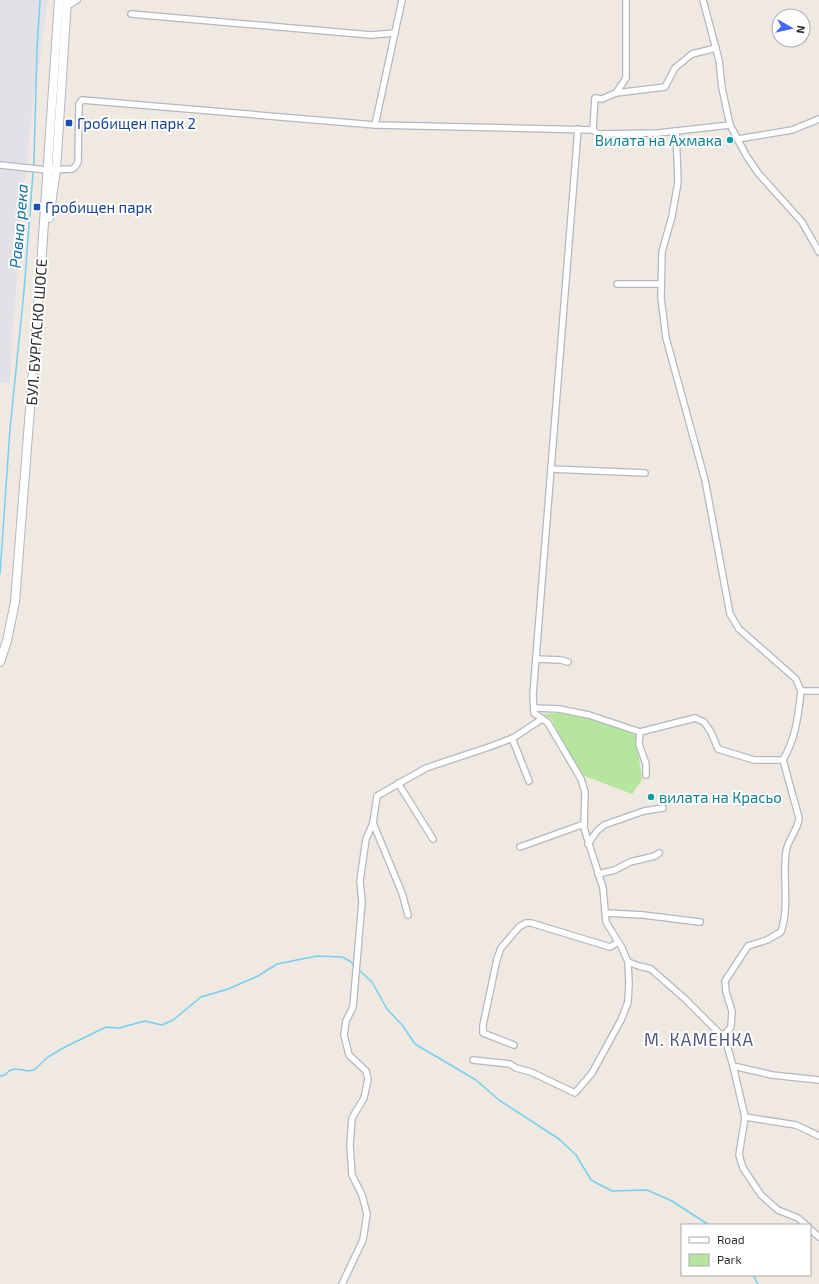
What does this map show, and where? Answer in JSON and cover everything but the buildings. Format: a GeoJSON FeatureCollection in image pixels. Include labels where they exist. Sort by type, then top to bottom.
{"type":"FeatureCollection","features":[{"type":"Feature","properties":{"kind":"main road","name":"БУЛ. БУРГАСКО ШОСЕ"},"geometry":{"type":"LineString","coordinates":[[0,662],[7,641],[15,602],[41,266],[44,170],[59,0]]}},
{"type":"Feature","properties":{"kind":"main road"},"geometry":{"type":"LineString","coordinates":[[41,266],[56,170],[66,3]]}},
{"type":"Feature","properties":{"kind":"street"},"geometry":{"type":"LineString","coordinates":[[66,3],[77,0]]}},
{"type":"Feature","properties":{"kind":"street"},"geometry":{"type":"LineString","coordinates":[[375,125],[402,0]]}},
{"type":"Feature","properties":{"kind":"street"},"geometry":{"type":"LineString","coordinates":[[616,93],[626,78],[626,0]]}},
{"type":"Feature","properties":{"kind":"street"},"geometry":{"type":"LineString","coordinates":[[703,0],[716,48],[730,125],[758,173],[802,222],[819,252]]}},
{"type":"Feature","properties":{"kind":"street"},"geometry":{"type":"LineString","coordinates":[[130,14],[371,35],[395,33]]}},
{"type":"Feature","properties":{"kind":"street"},"geometry":{"type":"LineString","coordinates":[[593,130],[595,98],[602,99],[616,93],[665,87],[675,68],[692,54],[716,48]]}},
{"type":"Feature","properties":{"kind":"street"},"geometry":{"type":"LineString","coordinates":[[0,166],[44,170],[72,169],[76,167],[78,162],[79,104],[82,100],[375,125],[578,129],[593,130],[598,134],[658,133],[730,125]]}},
{"type":"Feature","properties":{"kind":"street"},"geometry":{"type":"LineString","coordinates":[[738,139],[792,130],[819,120]]}},
{"type":"Feature","properties":{"kind":"street"},"geometry":{"type":"LineString","coordinates":[[473,1060],[510,1064],[516,1068],[531,1072],[575,1093],[592,1073],[621,1020],[628,1002],[628,962],[606,922],[603,888],[588,844],[584,824],[585,792],[581,779],[548,723],[534,713],[533,695],[578,129]]}},
{"type":"Feature","properties":{"kind":"street"},"geometry":{"type":"LineString","coordinates":[[676,131],[678,182],[672,216],[662,252],[661,298],[666,338],[705,480],[730,614],[739,629],[796,678],[801,691],[797,726],[784,760],[799,818],[798,826],[786,851],[786,910],[784,921],[780,932],[767,940],[748,946],[725,982],[726,992],[732,1011],[731,1027],[724,1036]]}},
{"type":"Feature","properties":{"kind":"street"},"geometry":{"type":"LineString","coordinates":[[617,284],[661,284]]}},
{"type":"Feature","properties":{"kind":"street"},"geometry":{"type":"LineString","coordinates":[[551,469],[645,473]]}},
{"type":"Feature","properties":{"kind":"street"},"geometry":{"type":"LineString","coordinates":[[536,659],[561,660],[568,662]]}},
{"type":"Feature","properties":{"kind":"street"},"geometry":{"type":"LineString","coordinates":[[801,691],[819,691]]}},
{"type":"Feature","properties":{"kind":"street"},"geometry":{"type":"LineString","coordinates":[[534,708],[559,709],[589,715],[640,732],[695,718],[704,722],[711,732],[718,749],[754,760],[784,760]]}},
{"type":"Feature","properties":{"kind":"street"},"geometry":{"type":"LineString","coordinates":[[342,1284],[363,1240],[367,1214],[362,1195],[352,1175],[350,1145],[352,1118],[364,1098],[368,1079],[366,1071],[349,1055],[344,1035],[346,1021],[353,1007],[362,902],[360,881],[366,839],[373,823],[377,796],[426,768],[512,738],[542,718]]}},
{"type":"Feature","properties":{"kind":"street"},"geometry":{"type":"LineString","coordinates":[[640,732],[639,744],[646,764],[646,775]]}},
{"type":"Feature","properties":{"kind":"street"},"geometry":{"type":"LineString","coordinates":[[512,738],[529,782]]}},
{"type":"Feature","properties":{"kind":"street"},"geometry":{"type":"LineString","coordinates":[[398,783],[433,839]]}},
{"type":"Feature","properties":{"kind":"street"},"geometry":{"type":"LineString","coordinates":[[588,844],[597,831],[604,825],[644,811],[663,808]]}},
{"type":"Feature","properties":{"kind":"street"},"geometry":{"type":"LineString","coordinates":[[373,823],[402,893],[408,915]]}},
{"type":"Feature","properties":{"kind":"street"},"geometry":{"type":"LineString","coordinates":[[520,847],[584,824]]}},
{"type":"Feature","properties":{"kind":"street"},"geometry":{"type":"LineString","coordinates":[[598,874],[615,870],[630,862],[655,856],[659,853]]}},
{"type":"Feature","properties":{"kind":"street"},"geometry":{"type":"LineString","coordinates":[[606,913],[643,915],[700,922]]}},
{"type":"Feature","properties":{"kind":"street"},"geometry":{"type":"LineString","coordinates":[[514,1045],[483,1033],[483,1025],[497,959],[502,948],[519,927],[526,923],[532,923],[610,947],[618,942]]}},
{"type":"Feature","properties":{"kind":"street"},"geometry":{"type":"LineString","coordinates":[[628,962],[651,969],[685,999],[720,1034],[724,1036],[733,1066],[745,1118],[739,1156],[743,1168],[761,1195],[778,1210],[798,1218],[805,1224]]}},
{"type":"Feature","properties":{"kind":"street"},"geometry":{"type":"LineString","coordinates":[[733,1066],[772,1075],[819,1080]]}},
{"type":"Feature","properties":{"kind":"street"},"geometry":{"type":"LineString","coordinates":[[745,1118],[796,1125],[819,1136]]}},
{"type":"Feature","properties":{"kind":"street"},"geometry":{"type":"LineString","coordinates":[[811,1229],[819,1237]]}},
{"type":"Feature","properties":{"kind":"shaded area"},"geometry":{"type":"Polygon","coordinates":[[[0,0],[48,0],[31,119],[13,323],[10,383],[0,382],[0,0]]]}},
{"type":"Feature","properties":{"kind":"green space"},"geometry":{"type":"Polygon","coordinates":[[[559,713],[587,718],[636,735],[642,780],[632,794],[582,775],[560,738],[552,720],[543,714],[559,713]]]}},
{"type":"Feature","properties":{"kind":"waterway","name":"Равна река"},"geometry":{"type":"LineString","coordinates":[[0,574],[10,429],[24,291],[34,160],[40,0]]}},
{"type":"Feature","properties":{"kind":"waterway"},"geometry":{"type":"LineString","coordinates":[[0,1076],[5,1075],[14,1069],[28,1071],[34,1070],[48,1057],[106,1027],[119,1028],[145,1021],[162,1025],[173,1020],[201,997],[228,989],[258,976],[277,964],[317,956],[342,957],[350,961],[355,966]]}},
{"type":"Feature","properties":{"kind":"waterway"},"geometry":{"type":"LineString","coordinates":[[358,969],[372,982],[387,1009],[403,1026],[415,1044],[476,1080],[499,1100],[559,1139],[576,1155],[591,1180],[612,1191],[647,1190],[672,1201],[707,1224]]}},
{"type":"Feature","properties":{"kind":"waterway"},"geometry":{"type":"LineString","coordinates":[[754,1276],[758,1284]]}},
{"type":"Feature","properties":{"kind":"place","name":"Гробищен парк 2"},"geometry":{"type":"Point","coordinates":[69,123]}},
{"type":"Feature","properties":{"kind":"place","name":"Вилата на Ахмака"},"geometry":{"type":"Point","coordinates":[730,140]}},
{"type":"Feature","properties":{"kind":"place","name":"Гробищен парк"},"geometry":{"type":"Point","coordinates":[37,207]}},
{"type":"Feature","properties":{"kind":"place","name":"вилата на Красьо"},"geometry":{"type":"Point","coordinates":[651,797]}},
{"type":"Feature","properties":{"kind":"district","name":"М. КАМЕНКА"},"geometry":{"type":"Point","coordinates":[699,1039]}}]}
